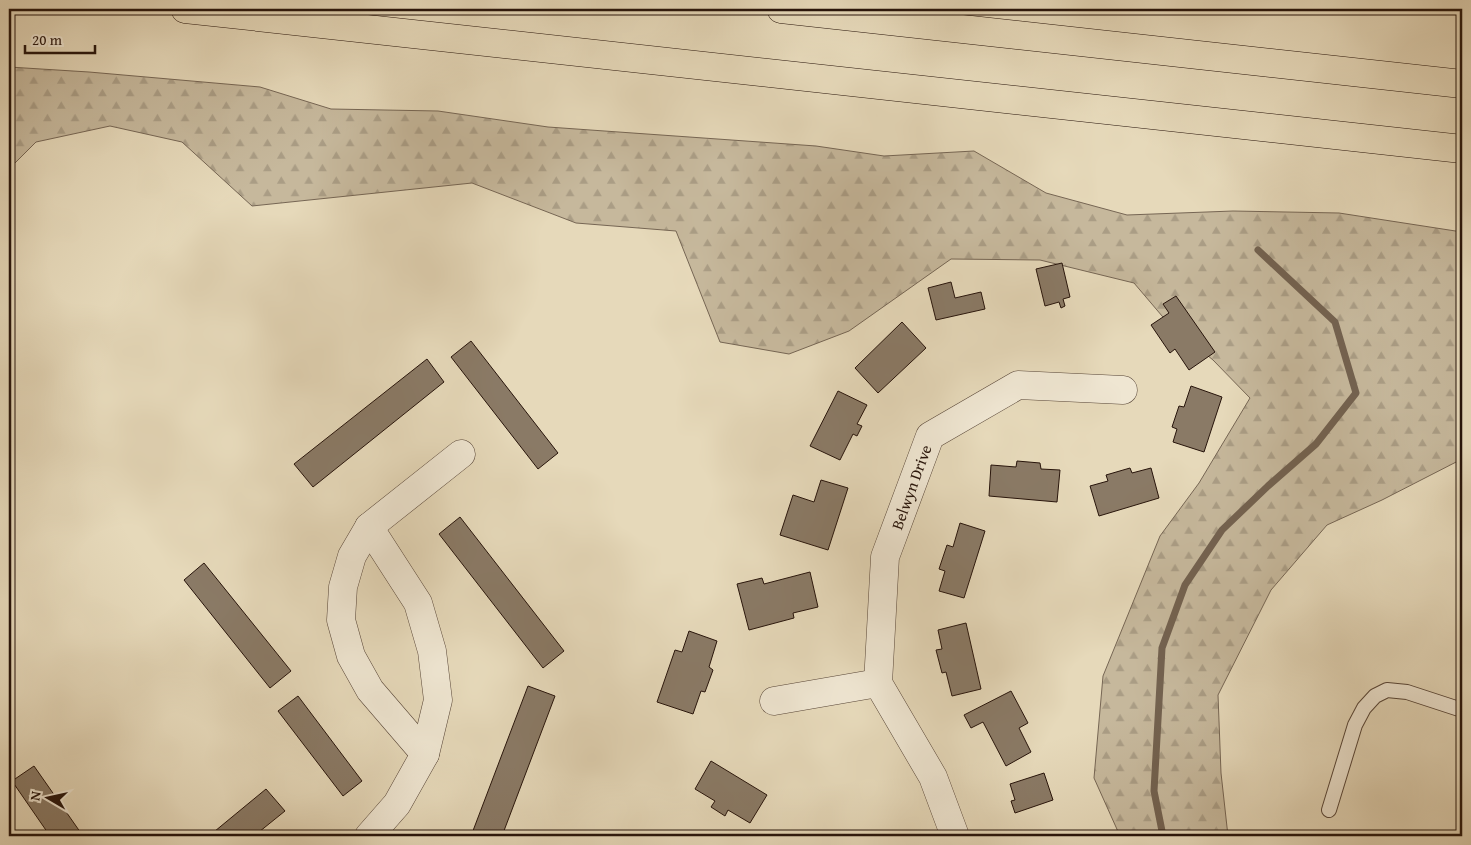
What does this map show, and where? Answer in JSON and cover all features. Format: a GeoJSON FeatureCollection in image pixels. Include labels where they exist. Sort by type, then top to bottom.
{"type":"FeatureCollection","features":[{"type":"Feature","properties":{"kind":"highway"},"geometry":{"type":"LineString","coordinates":[[185,9],[1462,150]]}},
{"type":"Feature","properties":{"kind":"highway"},"geometry":{"type":"LineString","coordinates":[[781,9],[1462,84]]}},
{"type":"Feature","properties":{"kind":"street","name":"Belwyn Drive"},"geometry":{"type":"LineString","coordinates":[[878,683],[885,557],[930,436],[1018,385],[1123,390]]}},
{"type":"Feature","properties":{"kind":"street"},"geometry":{"type":"LineString","coordinates":[[425,754],[370,690],[351,656],[341,620],[343,587],[352,556],[369,527],[461,454]]}},
{"type":"Feature","properties":{"kind":"street"},"geometry":{"type":"LineString","coordinates":[[369,527],[418,603],[432,651],[438,700],[425,754],[397,804],[370,836]]}},
{"type":"Feature","properties":{"kind":"street"},"geometry":{"type":"LineString","coordinates":[[774,701],[878,683],[932,777],[955,836]]}},
{"type":"Feature","properties":{"kind":"lane"},"geometry":{"type":"LineString","coordinates":[[1329,810],[1355,724],[1364,708],[1375,696],[1387,690],[1407,692],[1462,710]]}},
{"type":"Feature","properties":{"kind":"green space"},"geometry":{"type":"Polygon","coordinates":[[[9,67],[260,87],[331,109],[438,111],[548,127],[816,146],[884,156],[974,151],[1046,193],[1127,215],[1233,211],[1339,213],[1462,232],[1462,459],[1382,500],[1327,525],[1271,590],[1218,695],[1221,773],[1228,836],[1120,836],[1094,778],[1103,676],[1160,536],[1199,483],[1250,398],[1213,360],[1168,323],[1134,283],[1040,260],[951,259],[849,331],[789,354],[720,342],[676,231],[576,223],[472,183],[252,206],[182,142],[110,126],[36,142],[9,169],[9,67]]]}},
{"type":"Feature","properties":{"kind":"building"},"geometry":{"type":"Polygon","coordinates":[[[1062,263],[1070,297],[1063,299],[1065,306],[1061,308],[1059,302],[1045,306],[1036,269],[1062,263]]]}},
{"type":"Feature","properties":{"kind":"building"},"geometry":{"type":"Polygon","coordinates":[[[951,282],[955,298],[981,292],[985,309],[936,320],[928,288],[951,282]]]}},
{"type":"Feature","properties":{"kind":"building"},"geometry":{"type":"Polygon","coordinates":[[[1176,296],[1215,352],[1189,370],[1175,349],[1170,353],[1151,325],[1169,313],[1163,304],[1176,296]]]}},
{"type":"Feature","properties":{"kind":"building"},"geometry":{"type":"Polygon","coordinates":[[[902,322],[926,348],[878,393],[855,368],[902,322]]]}},
{"type":"Feature","properties":{"kind":"building"},"geometry":{"type":"Polygon","coordinates":[[[471,341],[558,453],[538,469],[451,357],[471,341]]]}},
{"type":"Feature","properties":{"kind":"building"},"geometry":{"type":"Polygon","coordinates":[[[427,359],[444,382],[313,487],[294,464],[427,359]]]}},
{"type":"Feature","properties":{"kind":"building"},"geometry":{"type":"Polygon","coordinates":[[[1191,386],[1222,397],[1204,452],[1173,442],[1177,429],[1172,427],[1179,406],[1184,407],[1191,386]]]}},
{"type":"Feature","properties":{"kind":"building"},"geometry":{"type":"Polygon","coordinates":[[[838,391],[867,405],[857,424],[862,426],[857,436],[853,434],[840,460],[810,446],[838,391]]]}},
{"type":"Feature","properties":{"kind":"building"},"geometry":{"type":"Polygon","coordinates":[[[1017,461],[1040,463],[1041,469],[1060,470],[1057,502],[989,496],[991,465],[1016,467],[1017,461]]]}},
{"type":"Feature","properties":{"kind":"building"},"geometry":{"type":"Polygon","coordinates":[[[1130,468],[1132,473],[1151,468],[1159,498],[1099,516],[1090,486],[1108,481],[1106,475],[1130,468]]]}},
{"type":"Feature","properties":{"kind":"building"},"geometry":{"type":"Polygon","coordinates":[[[821,480],[848,488],[828,550],[780,535],[793,495],[814,502],[821,480]]]}},
{"type":"Feature","properties":{"kind":"building"},"geometry":{"type":"Polygon","coordinates":[[[460,517],[564,651],[543,668],[439,534],[460,517]]]}},
{"type":"Feature","properties":{"kind":"building"},"geometry":{"type":"Polygon","coordinates":[[[960,523],[985,531],[964,598],[939,591],[945,571],[939,569],[947,545],[953,547],[960,523]]]}},
{"type":"Feature","properties":{"kind":"building"},"geometry":{"type":"Polygon","coordinates":[[[204,563],[291,671],[270,688],[184,580],[204,563]]]}},
{"type":"Feature","properties":{"kind":"building"},"geometry":{"type":"Polygon","coordinates":[[[810,572],[818,607],[793,613],[794,618],[749,630],[737,584],[762,578],[764,584],[810,572]]]}},
{"type":"Feature","properties":{"kind":"building"},"geometry":{"type":"Polygon","coordinates":[[[966,623],[981,689],[952,696],[946,672],[942,673],[936,650],[942,649],[938,630],[966,623]]]}},
{"type":"Feature","properties":{"kind":"building"},"geometry":{"type":"Polygon","coordinates":[[[689,631],[717,641],[709,667],[713,670],[705,692],[701,691],[693,714],[657,702],[675,650],[682,652],[689,631]]]}},
{"type":"Feature","properties":{"kind":"building"},"geometry":{"type":"Polygon","coordinates":[[[528,686],[555,696],[502,836],[471,836],[528,686]]]}},
{"type":"Feature","properties":{"kind":"building"},"geometry":{"type":"Polygon","coordinates":[[[1011,691],[1028,723],[1019,728],[1031,752],[1006,766],[983,722],[971,728],[964,715],[1011,691]]]}},
{"type":"Feature","properties":{"kind":"building"},"geometry":{"type":"Polygon","coordinates":[[[298,696],[362,781],[343,796],[278,711],[298,696]]]}},
{"type":"Feature","properties":{"kind":"building"},"geometry":{"type":"Polygon","coordinates":[[[711,761],[767,795],[750,823],[728,810],[725,816],[711,807],[715,801],[695,789],[711,761]]]}},
{"type":"Feature","properties":{"kind":"building"},"geometry":{"type":"Polygon","coordinates":[[[34,766],[83,836],[50,836],[12,781],[34,766]]]}},
{"type":"Feature","properties":{"kind":"building"},"geometry":{"type":"Polygon","coordinates":[[[1044,773],[1053,800],[1015,813],[1011,801],[1015,800],[1010,784],[1044,773]]]}},
{"type":"Feature","properties":{"kind":"building"},"geometry":{"type":"Polygon","coordinates":[[[266,789],[285,811],[254,836],[209,836],[266,789]]]}},
{"type":"Feature","properties":{"kind":"waterway"},"geometry":{"type":"LineString","coordinates":[[1163,836],[1154,791],[1162,648],[1185,585],[1222,530],[1316,444],[1356,393],[1335,322],[1258,250]]}}]}
